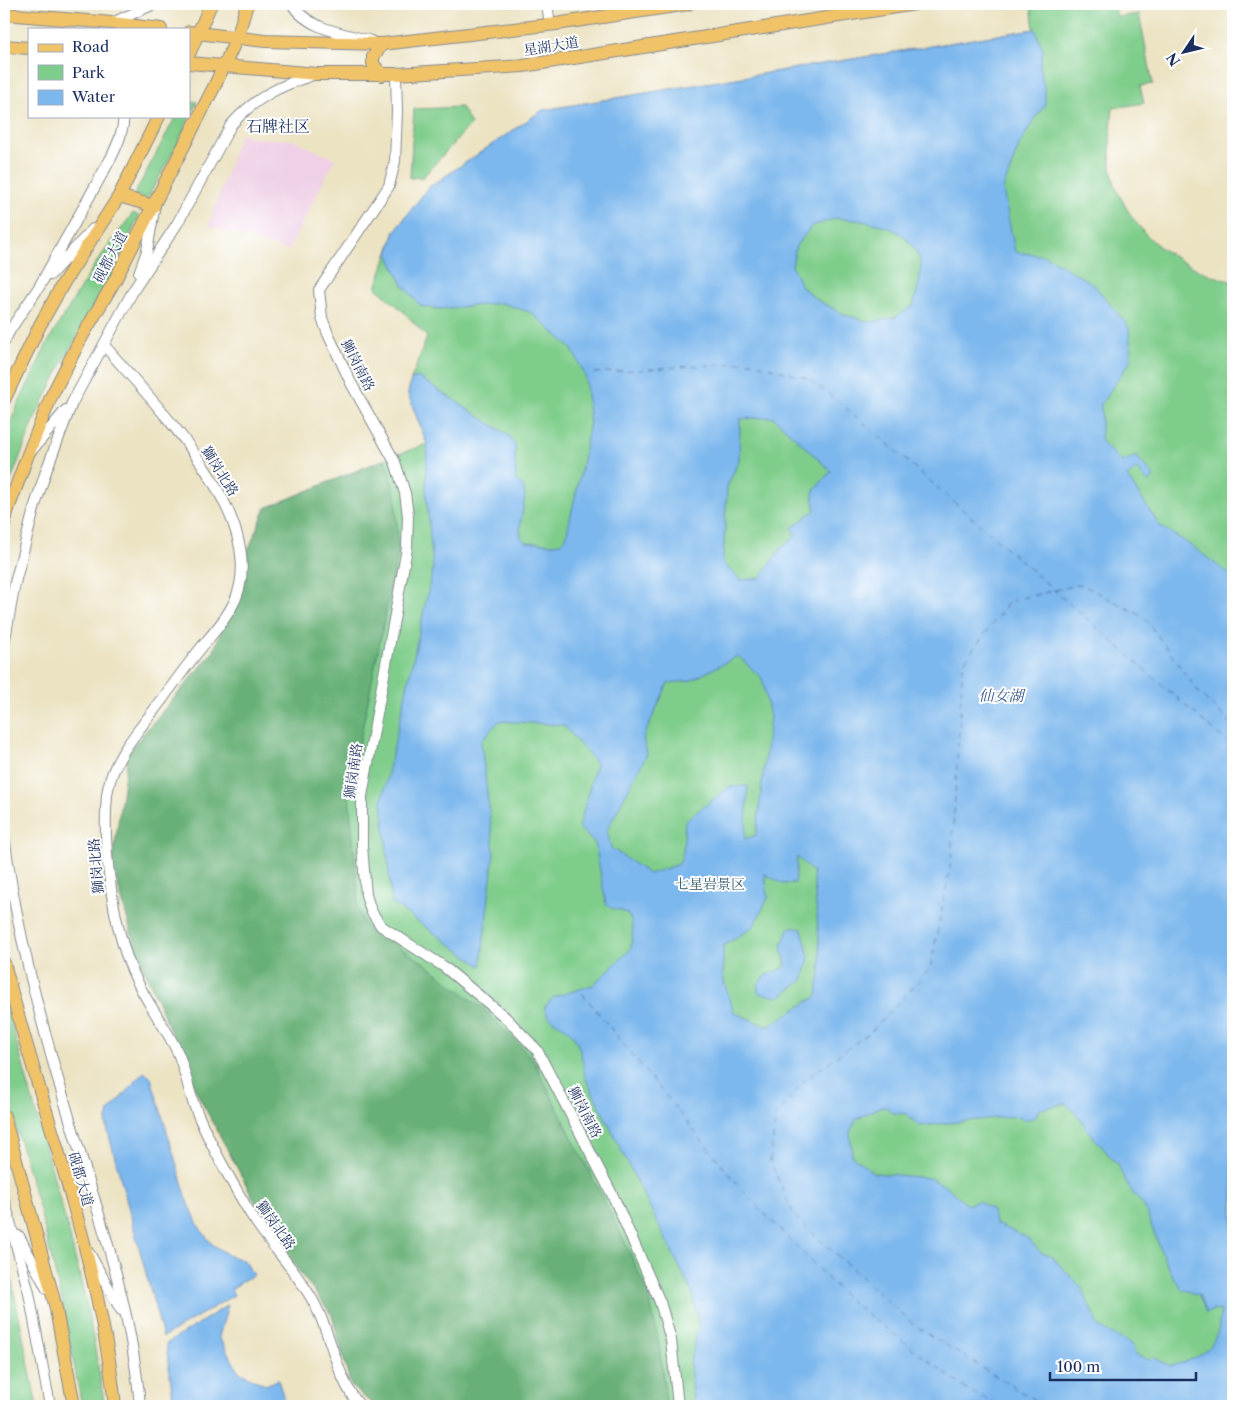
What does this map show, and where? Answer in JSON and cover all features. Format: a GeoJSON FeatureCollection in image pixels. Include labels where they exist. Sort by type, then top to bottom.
{"type":"FeatureCollection","features":[{"type":"Feature","properties":{"kind":"main road"},"geometry":{"type":"LineString","coordinates":[[190,50],[194,32],[211,4]]}},
{"type":"Feature","properties":{"kind":"main road","name":"砚都大道"},"geometry":{"type":"LineString","coordinates":[[4,526],[7,512],[27,457],[51,397],[80,340],[114,282],[154,206],[224,66],[237,38],[247,4]]}},
{"type":"Feature","properties":{"kind":"main road","name":"星湖大道"},"geometry":{"type":"LineString","coordinates":[[194,32],[265,41],[382,44],[550,25],[688,4]]}},
{"type":"Feature","properties":{"kind":"main road","name":"星湖大道"},"geometry":{"type":"LineString","coordinates":[[190,63],[317,74],[396,74],[523,66],[915,4]]}},
{"type":"Feature","properties":{"kind":"main road"},"geometry":{"type":"LineString","coordinates":[[4,14],[153,28]]}},
{"type":"Feature","properties":{"kind":"main road"},"geometry":{"type":"LineString","coordinates":[[38,17],[44,28]]}},
{"type":"Feature","properties":{"kind":"main road"},"geometry":{"type":"LineString","coordinates":[[382,44],[373,57],[373,64],[382,74]]}},
{"type":"Feature","properties":{"kind":"main road"},"geometry":{"type":"LineString","coordinates":[[4,46],[28,48]]}},
{"type":"Feature","properties":{"kind":"main road","name":"砚都大道"},"geometry":{"type":"LineString","coordinates":[[4,400],[54,299],[119,196],[158,118]]}},
{"type":"Feature","properties":{"kind":"main road"},"geometry":{"type":"LineString","coordinates":[[119,196],[154,206]]}},
{"type":"Feature","properties":{"kind":"main road","name":"砚都大道"},"geometry":{"type":"LineString","coordinates":[[4,963],[19,1022],[63,1166],[99,1305],[115,1406]]}},
{"type":"Feature","properties":{"kind":"main road"},"geometry":{"type":"LineString","coordinates":[[4,1116],[55,1304],[74,1406]]}},
{"type":"Feature","properties":{"kind":"street"},"geometry":{"type":"LineString","coordinates":[[112,23],[154,4]]}},
{"type":"Feature","properties":{"kind":"street"},"geometry":{"type":"LineString","coordinates":[[292,4],[302,15],[324,28],[382,44]]}},
{"type":"Feature","properties":{"kind":"street"},"geometry":{"type":"LineString","coordinates":[[547,4],[550,25]]}},
{"type":"Feature","properties":{"kind":"street"},"geometry":{"type":"LineString","coordinates":[[4,644],[15,583],[46,470],[72,403],[133,291],[177,224],[231,125],[240,114],[268,93],[285,84],[317,74]]}},
{"type":"Feature","properties":{"kind":"street","name":"狮岗南路"},"geometry":{"type":"LineString","coordinates":[[396,74],[395,161],[389,186],[319,290],[322,318],[328,334],[351,383],[395,462],[405,493],[408,516],[407,548],[362,796],[362,846],[366,895],[371,911],[380,926],[443,966],[505,1017],[538,1050],[613,1196],[660,1302],[671,1340],[678,1406]]}},
{"type":"Feature","properties":{"kind":"street"},"geometry":{"type":"LineString","coordinates":[[4,342],[39,287],[120,140],[124,129],[124,118]]}},
{"type":"Feature","properties":{"kind":"street"},"geometry":{"type":"LineString","coordinates":[[133,291],[147,250],[154,206]]}},
{"type":"Feature","properties":{"kind":"street"},"geometry":{"type":"LineString","coordinates":[[39,287],[103,219]]}},
{"type":"Feature","properties":{"kind":"street","name":"獅岗北路"},"geometry":{"type":"LineString","coordinates":[[104,346],[185,441],[209,475],[227,507],[236,532],[241,558],[240,582],[236,598],[220,627],[131,741],[112,775],[107,793],[108,863],[121,936],[134,976],[176,1050],[186,1072],[193,1100],[216,1154],[252,1216],[312,1299],[324,1322],[346,1383],[354,1400],[360,1406]]}},
{"type":"Feature","properties":{"kind":"street"},"geometry":{"type":"LineString","coordinates":[[27,457],[72,403]]}},
{"type":"Feature","properties":{"kind":"street"},"geometry":{"type":"LineString","coordinates":[[4,836],[16,912],[35,995],[129,1324],[140,1406]]}},
{"type":"Feature","properties":{"kind":"street"},"geometry":{"type":"LineString","coordinates":[[4,1199],[29,1293],[50,1406]]}},
{"type":"Feature","properties":{"kind":"street"},"geometry":{"type":"LineString","coordinates":[[11,1222],[55,1304]]}},
{"type":"Feature","properties":{"kind":"street"},"geometry":{"type":"LineString","coordinates":[[83,1242],[129,1324]]}},
{"type":"Feature","properties":{"kind":"shaded area"},"geometry":{"type":"Polygon","coordinates":[[[240,133],[252,138],[293,140],[335,159],[288,251],[209,226],[240,133]]]}},
{"type":"Feature","properties":{"kind":"green space","name":"仙女湖"},"geometry":{"type":"Polygon","coordinates":[[[1049,4],[1114,4],[1117,17],[1139,14],[1153,84],[1140,86],[1144,103],[1113,108],[1110,149],[1114,182],[1128,211],[1141,229],[1155,243],[1192,267],[1233,282],[1233,1406],[375,1406],[351,1386],[332,1315],[277,1242],[195,1089],[136,950],[128,752],[214,651],[249,548],[266,508],[385,459],[427,444],[408,394],[411,380],[427,337],[403,311],[376,288],[395,231],[428,188],[543,110],[1034,29],[1031,6],[1049,4]]]}},
{"type":"Feature","properties":{"kind":"green space"},"geometry":{"type":"Polygon","coordinates":[[[190,101],[197,102],[190,117],[190,101]]]}},
{"type":"Feature","properties":{"kind":"green space"},"geometry":{"type":"Polygon","coordinates":[[[461,107],[471,124],[423,177],[410,178],[414,109],[461,107]]]}},
{"type":"Feature","properties":{"kind":"green space"},"geometry":{"type":"Polygon","coordinates":[[[175,118],[190,118],[147,199],[134,195],[175,118]]]}},
{"type":"Feature","properties":{"kind":"green space"},"geometry":{"type":"Polygon","coordinates":[[[133,213],[139,216],[110,279],[66,356],[35,418],[4,503],[4,437],[16,409],[48,342],[93,267],[133,213]]]}},
{"type":"Feature","properties":{"kind":"green space"},"geometry":{"type":"Polygon","coordinates":[[[385,459],[396,497],[398,552],[349,795],[358,895],[357,908],[365,926],[423,962],[486,1011],[532,1058],[623,1238],[649,1296],[659,1344],[667,1406],[375,1406],[351,1386],[332,1315],[277,1242],[195,1089],[136,950],[112,864],[128,752],[214,651],[249,548],[266,508],[385,459]]]}},
{"type":"Feature","properties":{"kind":"green space"},"geometry":{"type":"Polygon","coordinates":[[[4,995],[75,1256],[90,1322],[105,1406],[82,1406],[62,1302],[40,1211],[4,1086],[4,995]]]}},
{"type":"Feature","properties":{"kind":"green space"},"geometry":{"type":"Polygon","coordinates":[[[4,1242],[37,1406],[4,1406],[4,1242]]]}},
{"type":"Feature","properties":{"kind":"water","name":"仙女湖"},"geometry":{"type":"Polygon","coordinates":[[[1035,29],[1043,50],[1040,67],[1045,91],[1045,105],[1034,119],[1019,146],[1003,189],[1015,252],[1046,256],[1093,284],[1129,327],[1131,360],[1101,404],[1101,442],[1122,462],[1136,456],[1154,476],[1149,483],[1137,469],[1127,477],[1160,526],[1189,544],[1233,577],[1233,1406],[693,1406],[690,1363],[699,1325],[692,1292],[585,1077],[580,1051],[575,1039],[567,1029],[551,1019],[544,1008],[554,997],[593,985],[631,949],[632,924],[630,919],[624,912],[606,904],[595,843],[579,828],[596,763],[563,725],[499,721],[481,741],[494,852],[481,966],[392,903],[382,801],[433,569],[426,491],[427,444],[408,394],[411,380],[418,377],[508,435],[515,445],[516,480],[523,487],[525,495],[520,527],[521,537],[526,542],[554,544],[561,543],[566,537],[590,423],[585,375],[572,349],[532,313],[502,303],[439,309],[421,306],[403,285],[388,254],[395,231],[428,188],[543,110],[1035,29]],[[837,218],[812,226],[796,246],[792,266],[801,286],[817,300],[845,315],[870,322],[894,318],[913,306],[920,278],[920,260],[909,241],[901,234],[870,222],[837,218]],[[773,417],[740,419],[739,460],[727,487],[723,563],[741,580],[760,578],[782,547],[796,536],[792,528],[815,510],[813,492],[831,471],[773,417]],[[738,656],[690,681],[668,683],[643,738],[647,754],[607,830],[611,848],[649,874],[679,864],[683,853],[685,821],[729,787],[748,786],[745,839],[756,835],[770,717],[762,678],[738,656]],[[797,857],[795,883],[783,884],[765,874],[768,898],[753,927],[723,946],[723,978],[734,1012],[767,1027],[817,996],[821,962],[813,872],[797,857]],[[1065,1103],[1038,1110],[1036,1117],[1025,1120],[1015,1116],[919,1126],[907,1114],[893,1113],[886,1107],[877,1108],[856,1120],[850,1132],[852,1156],[874,1173],[929,1178],[946,1186],[967,1205],[978,1201],[991,1209],[996,1224],[1026,1237],[1040,1252],[1052,1257],[1082,1288],[1098,1326],[1132,1344],[1135,1354],[1146,1359],[1155,1358],[1170,1366],[1199,1356],[1210,1346],[1219,1329],[1221,1311],[1214,1310],[1206,1313],[1199,1295],[1182,1289],[1165,1261],[1144,1206],[1131,1191],[1117,1164],[1088,1131],[1080,1118],[1065,1103]]]}},
{"type":"Feature","properties":{"kind":"water"},"geometry":{"type":"Polygon","coordinates":[[[790,927],[802,929],[809,957],[803,980],[779,997],[758,993],[758,984],[767,975],[786,967],[782,944],[790,927]]]}},
{"type":"Feature","properties":{"kind":"water"},"geometry":{"type":"Polygon","coordinates":[[[144,1072],[151,1078],[187,1199],[199,1227],[211,1243],[228,1255],[245,1261],[253,1275],[231,1289],[234,1295],[163,1337],[106,1124],[109,1111],[144,1072]]]}},
{"type":"Feature","properties":{"kind":"water"},"geometry":{"type":"Polygon","coordinates":[[[228,1305],[219,1337],[239,1372],[265,1385],[278,1380],[285,1401],[290,1406],[174,1406],[166,1344],[228,1305]]]}},
{"type":"Feature","properties":{"kind":"ferry route"},"geometry":{"type":"LineString","coordinates":[[594,373],[751,362],[809,379],[857,417],[1233,747]]}},
{"type":"Feature","properties":{"kind":"ferry route"},"geometry":{"type":"LineString","coordinates":[[1044,1406],[915,1326],[795,1217],[770,1161],[776,1115],[807,1078],[872,1031],[930,969],[951,863],[963,663],[1010,601],[1081,584],[1144,617],[1200,694],[1233,725]]}},
{"type":"Feature","properties":{"kind":"ferry route"},"geometry":{"type":"LineString","coordinates":[[582,993],[748,1197],[850,1301],[966,1389],[1001,1406]]}},
{"type":"Feature","properties":{"kind":"district","name":"石牌社区"},"geometry":{"type":"Point","coordinates":[278,126]}},
{"type":"Feature","properties":{"kind":"park label","name":"七星岩景区"},"geometry":{"type":"Point","coordinates":[710,884]}}]}
